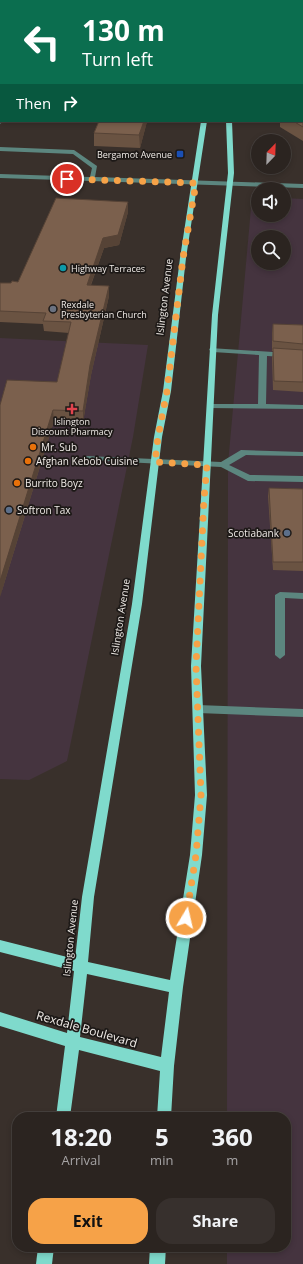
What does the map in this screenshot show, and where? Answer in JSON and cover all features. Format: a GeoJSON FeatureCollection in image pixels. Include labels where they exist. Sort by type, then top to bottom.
{"type":"FeatureCollection","features":[{"type":"Feature","properties":{"kind":"main road","name":"Islington Avenue"},"geometry":{"type":"LineString","coordinates":[[65,1112],[88,897],[137,604],[158,437],[167,391],[183,258],[196,183],[204,122]]}},
{"type":"Feature","properties":{"kind":"main road"},"geometry":{"type":"LineString","coordinates":[[164,1112],[167,1066],[176,987],[196,855],[201,795],[197,658],[204,499],[216,302],[230,184],[229,122]]}},
{"type":"Feature","properties":{"kind":"main road"},"geometry":{"type":"LineString","coordinates":[[0,946],[81,967],[176,987]]}},
{"type":"Feature","properties":{"kind":"main road","name":"Rexdale Boulevard"},"geometry":{"type":"LineString","coordinates":[[0,1019],[73,1042],[167,1066]]}},
{"type":"Feature","properties":{"kind":"main road"},"geometry":{"type":"LineString","coordinates":[[44,1264],[45,1252]]}},
{"type":"Feature","properties":{"kind":"main road"},"geometry":{"type":"LineString","coordinates":[[157,1264],[158,1252]]}},
{"type":"Feature","properties":{"kind":"street"},"geometry":{"type":"LineString","coordinates":[[0,149],[74,152],[95,167],[92,180]]}},
{"type":"Feature","properties":{"kind":"street"},"geometry":{"type":"LineString","coordinates":[[0,176],[303,186]]}},
{"type":"Feature","properties":{"kind":"street"},"geometry":{"type":"LineString","coordinates":[[213,350],[303,356]]}},
{"type":"Feature","properties":{"kind":"street"},"geometry":{"type":"LineString","coordinates":[[262,407],[263,354]]}},
{"type":"Feature","properties":{"kind":"street"},"geometry":{"type":"LineString","coordinates":[[210,406],[303,407]]}},
{"type":"Feature","properties":{"kind":"street"},"geometry":{"type":"LineString","coordinates":[[223,466],[244,452],[303,454]]}},
{"type":"Feature","properties":{"kind":"street"},"geometry":{"type":"LineString","coordinates":[[86,458],[223,466],[248,478],[303,480]]}},
{"type":"Feature","properties":{"kind":"street"},"geometry":{"type":"LineString","coordinates":[[280,654],[280,595],[303,596]]}},
{"type":"Feature","properties":{"kind":"street"},"geometry":{"type":"LineString","coordinates":[[198,709],[303,712]]}},
{"type":"Feature","properties":{"kind":"shaded area"},"geometry":{"type":"Polygon","coordinates":[[[291,198],[303,199],[303,1264],[227,1264],[227,1252],[291,1252],[291,1112],[227,1112],[228,464],[251,208],[251,222],[291,222],[291,198]]]}},
{"type":"Feature","properties":{"kind":"shaded area"},"geometry":{"type":"Polygon","coordinates":[[[0,338],[148,345],[133,437],[67,761],[29,780],[0,779],[0,338]]]}},
{"type":"Feature","properties":{"kind":"building"},"geometry":{"type":"Polygon","coordinates":[[[99,122],[144,122],[139,135],[94,133],[99,122]]]}},
{"type":"Feature","properties":{"kind":"building"},"geometry":{"type":"Polygon","coordinates":[[[295,122],[303,122],[303,127],[295,122]]]}},
{"type":"Feature","properties":{"kind":"building"},"geometry":{"type":"Polygon","coordinates":[[[56,198],[128,202],[118,235],[103,238],[87,285],[109,286],[90,365],[83,411],[53,410],[0,581],[0,405],[7,380],[57,382],[71,322],[43,321],[46,313],[0,311],[0,283],[11,283],[12,281],[18,282],[56,198]]]}},
{"type":"Feature","properties":{"kind":"building"},"geometry":{"type":"Polygon","coordinates":[[[273,324],[303,325],[303,344],[273,341],[273,324]]]}},
{"type":"Feature","properties":{"kind":"building"},"geometry":{"type":"Polygon","coordinates":[[[273,348],[303,350],[303,382],[274,381],[273,348]]]}},
{"type":"Feature","properties":{"kind":"building","name":"Scotiabank"},"geometry":{"type":"Polygon","coordinates":[[[269,488],[303,489],[303,562],[273,562],[269,488]]]}},
{"type":"Feature","properties":{"kind":"place","name":"Bergamot Avenue"},"geometry":{"type":"Point","coordinates":[180,154]}},
{"type":"Feature","properties":{"kind":"place","name":"Highway Terraces"},"geometry":{"type":"Point","coordinates":[63,268]}},
{"type":"Feature","properties":{"kind":"place","name":"Rexdale Presbyterian Church"},"geometry":{"type":"Point","coordinates":[53,309]}},
{"type":"Feature","properties":{"kind":"place","name":"Islington Discount Pharmacy"},"geometry":{"type":"Point","coordinates":[72,409]}},
{"type":"Feature","properties":{"kind":"place","name":"Mr. Sub"},"geometry":{"type":"Point","coordinates":[33,447]}},
{"type":"Feature","properties":{"kind":"place","name":"Afghan Kebob Cuisine"},"geometry":{"type":"Point","coordinates":[28,461]}},
{"type":"Feature","properties":{"kind":"place","name":"Burrito Boyz"},"geometry":{"type":"Point","coordinates":[17,483]}},
{"type":"Feature","properties":{"kind":"place","name":"Softron Tax"},"geometry":{"type":"Point","coordinates":[9,510]}},
{"type":"Feature","properties":{"kind":"place","name":"Scotiabank"},"geometry":{"type":"Point","coordinates":[287,533]}},
{"type":"Feature","properties":{"kind":"route"},"geometry":{"type":"LineString","coordinates":[[67,179],[196,183],[183,258],[167,391],[158,437],[155,462],[207,465],[196,666],[201,795],[196,855],[186,918]]}}]}
